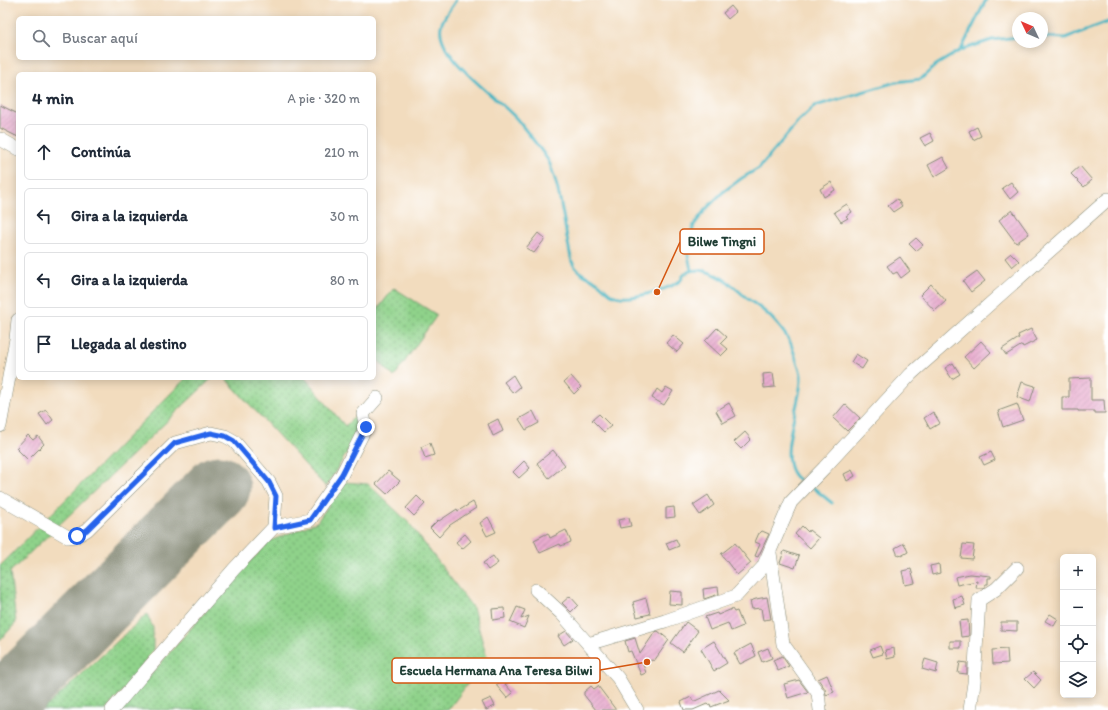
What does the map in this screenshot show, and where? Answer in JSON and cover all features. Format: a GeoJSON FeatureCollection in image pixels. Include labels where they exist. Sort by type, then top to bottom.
{"type":"FeatureCollection","features":[{"type":"Feature","properties":{"kind":"street"},"geometry":{"type":"LineString","coordinates":[[0,139],[16,148]]}},
{"type":"Feature","properties":{"kind":"street"},"geometry":{"type":"LineString","coordinates":[[588,644],[665,621],[736,596],[763,567],[790,502],[824,468],[911,374],[1108,199]]}},
{"type":"Feature","properties":{"kind":"street"},"geometry":{"type":"LineString","coordinates":[[0,426],[16,339]]}},
{"type":"Feature","properties":{"kind":"street"},"geometry":{"type":"LineString","coordinates":[[112,710],[234,569],[274,528],[310,520],[342,474],[366,427],[364,414],[377,398]]}},
{"type":"Feature","properties":{"kind":"street"},"geometry":{"type":"LineString","coordinates":[[0,498],[68,537],[77,536],[87,530],[175,443],[211,433],[225,436],[234,441],[269,482],[276,496],[274,528]]}},
{"type":"Feature","properties":{"kind":"street"},"geometry":{"type":"LineString","coordinates":[[770,551],[783,644],[818,693],[820,710]]}},
{"type":"Feature","properties":{"kind":"street"},"geometry":{"type":"LineString","coordinates":[[970,710],[974,683],[979,600],[996,588],[1017,568]]}},
{"type":"Feature","properties":{"kind":"street"},"geometry":{"type":"LineString","coordinates":[[536,590],[561,613],[618,678],[637,710]]}},
{"type":"Feature","properties":{"kind":"green space"},"geometry":{"type":"Polygon","coordinates":[[[394,288],[437,315],[394,377],[376,358],[376,311],[394,288]]]}},
{"type":"Feature","properties":{"kind":"green space"},"geometry":{"type":"Polygon","coordinates":[[[184,380],[210,380],[10,572],[16,623],[0,640],[0,566],[184,380]]]}},
{"type":"Feature","properties":{"kind":"green space"},"geometry":{"type":"Polygon","coordinates":[[[227,380],[307,380],[345,426],[356,415],[363,426],[326,487],[227,380]]]}},
{"type":"Feature","properties":{"kind":"green space"},"geometry":{"type":"Polygon","coordinates":[[[344,482],[368,484],[409,523],[473,608],[487,658],[448,710],[120,710],[238,574],[270,541],[317,522],[344,482]]]}},
{"type":"Feature","properties":{"kind":"green space"},"geometry":{"type":"Polygon","coordinates":[[[147,614],[153,628],[153,650],[131,681],[106,710],[43,710],[147,614]]]}},
{"type":"Feature","properties":{"kind":"building"},"geometry":{"type":"Polygon","coordinates":[[[731,6],[736,12],[728,19],[723,13],[731,6]]]}},
{"type":"Feature","properties":{"kind":"building"},"geometry":{"type":"Polygon","coordinates":[[[0,105],[16,113],[16,136],[0,128],[0,105]]]}},
{"type":"Feature","properties":{"kind":"building"},"geometry":{"type":"Polygon","coordinates":[[[977,127],[981,136],[973,140],[969,131],[977,127]]]}},
{"type":"Feature","properties":{"kind":"building"},"geometry":{"type":"Polygon","coordinates":[[[930,133],[934,141],[925,146],[920,138],[930,133]]]}},
{"type":"Feature","properties":{"kind":"building"},"geometry":{"type":"Polygon","coordinates":[[[943,157],[949,168],[934,177],[928,165],[943,157]]]}},
{"type":"Feature","properties":{"kind":"building"},"geometry":{"type":"Polygon","coordinates":[[[1080,166],[1092,180],[1084,187],[1071,174],[1080,166]]]}},
{"type":"Feature","properties":{"kind":"building"},"geometry":{"type":"Polygon","coordinates":[[[831,182],[835,190],[824,197],[820,189],[831,182]]]}},
{"type":"Feature","properties":{"kind":"building"},"geometry":{"type":"Polygon","coordinates":[[[1011,182],[1018,192],[1010,199],[1002,188],[1011,182]]]}},
{"type":"Feature","properties":{"kind":"building"},"geometry":{"type":"Polygon","coordinates":[[[897,199],[902,206],[893,212],[888,206],[897,199]]]}},
{"type":"Feature","properties":{"kind":"building"},"geometry":{"type":"Polygon","coordinates":[[[847,204],[852,212],[846,216],[848,218],[841,222],[834,212],[847,204]]]}},
{"type":"Feature","properties":{"kind":"building"},"geometry":{"type":"Polygon","coordinates":[[[1012,210],[1029,234],[1016,243],[999,220],[1012,210]]]}},
{"type":"Feature","properties":{"kind":"building"},"geometry":{"type":"Polygon","coordinates":[[[538,233],[545,239],[534,253],[526,248],[538,233]]]}},
{"type":"Feature","properties":{"kind":"building"},"geometry":{"type":"Polygon","coordinates":[[[916,238],[923,245],[916,251],[909,244],[916,238]]]}},
{"type":"Feature","properties":{"kind":"building"},"geometry":{"type":"Polygon","coordinates":[[[1011,253],[1019,261],[1012,267],[1005,258],[1011,253]]]}},
{"type":"Feature","properties":{"kind":"building"},"geometry":{"type":"Polygon","coordinates":[[[900,257],[910,271],[901,278],[897,272],[893,274],[887,266],[900,257]]]}},
{"type":"Feature","properties":{"kind":"building"},"geometry":{"type":"Polygon","coordinates":[[[977,271],[985,281],[971,292],[963,281],[977,271]]]}},
{"type":"Feature","properties":{"kind":"building"},"geometry":{"type":"Polygon","coordinates":[[[931,284],[946,301],[935,311],[920,295],[931,284]]]}},
{"type":"Feature","properties":{"kind":"building"},"geometry":{"type":"Polygon","coordinates":[[[717,328],[727,337],[721,343],[728,349],[721,356],[705,341],[717,328]]]}},
{"type":"Feature","properties":{"kind":"building"},"geometry":{"type":"Polygon","coordinates":[[[1031,329],[1037,340],[1023,347],[1022,345],[1006,355],[1002,349],[1019,338],[1018,335],[1031,329]]]}},
{"type":"Feature","properties":{"kind":"building"},"geometry":{"type":"Polygon","coordinates":[[[673,335],[684,344],[677,352],[666,343],[673,335]]]}},
{"type":"Feature","properties":{"kind":"building"},"geometry":{"type":"Polygon","coordinates":[[[981,341],[991,352],[974,368],[964,357],[981,341]]]}},
{"type":"Feature","properties":{"kind":"building"},"geometry":{"type":"Polygon","coordinates":[[[856,354],[867,361],[862,369],[851,362],[856,354]]]}},
{"type":"Feature","properties":{"kind":"building"},"geometry":{"type":"Polygon","coordinates":[[[953,363],[960,374],[952,379],[945,368],[953,363]]]}},
{"type":"Feature","properties":{"kind":"building"},"geometry":{"type":"Polygon","coordinates":[[[773,373],[775,387],[764,388],[763,374],[773,373]]]}},
{"type":"Feature","properties":{"kind":"building"},"geometry":{"type":"Polygon","coordinates":[[[513,375],[520,387],[513,393],[504,382],[513,375]]]}},
{"type":"Feature","properties":{"kind":"building"},"geometry":{"type":"Polygon","coordinates":[[[571,376],[581,387],[574,394],[564,382],[571,376]]]}},
{"type":"Feature","properties":{"kind":"building"},"geometry":{"type":"Polygon","coordinates":[[[1091,378],[1091,400],[1104,400],[1105,413],[1095,413],[1095,411],[1062,410],[1062,397],[1069,397],[1069,379],[1091,378]]]}},
{"type":"Feature","properties":{"kind":"building"},"geometry":{"type":"Polygon","coordinates":[[[1022,382],[1035,386],[1030,402],[1017,397],[1022,382]]]}},
{"type":"Feature","properties":{"kind":"building"},"geometry":{"type":"Polygon","coordinates":[[[666,387],[673,391],[664,405],[652,398],[657,389],[662,393],[666,387]]]}},
{"type":"Feature","properties":{"kind":"building"},"geometry":{"type":"Polygon","coordinates":[[[729,403],[736,416],[723,423],[716,411],[729,403]]]}},
{"type":"Feature","properties":{"kind":"building"},"geometry":{"type":"Polygon","coordinates":[[[845,404],[860,418],[847,431],[833,418],[845,404]]]}},
{"type":"Feature","properties":{"kind":"building"},"geometry":{"type":"Polygon","coordinates":[[[1017,404],[1023,420],[1003,427],[998,411],[1017,404]]]}},
{"type":"Feature","properties":{"kind":"building"},"geometry":{"type":"Polygon","coordinates":[[[46,410],[53,420],[47,425],[39,414],[46,410]]]}},
{"type":"Feature","properties":{"kind":"building"},"geometry":{"type":"Polygon","coordinates":[[[533,411],[539,423],[526,430],[519,419],[533,411]]]}},
{"type":"Feature","properties":{"kind":"building"},"geometry":{"type":"Polygon","coordinates":[[[933,412],[940,423],[930,429],[924,418],[933,412]]]}},
{"type":"Feature","properties":{"kind":"building"},"geometry":{"type":"Polygon","coordinates":[[[599,414],[611,426],[604,432],[592,420],[599,414]]]}},
{"type":"Feature","properties":{"kind":"building"},"geometry":{"type":"Polygon","coordinates":[[[498,419],[503,431],[493,436],[488,424],[498,419]]]}},
{"type":"Feature","properties":{"kind":"building"},"geometry":{"type":"Polygon","coordinates":[[[745,432],[751,439],[741,449],[734,442],[745,432]]]}},
{"type":"Feature","properties":{"kind":"building"},"geometry":{"type":"Polygon","coordinates":[[[28,435],[33,440],[38,436],[44,444],[28,460],[16,448],[28,435]]]}},
{"type":"Feature","properties":{"kind":"building"},"geometry":{"type":"Polygon","coordinates":[[[430,443],[434,455],[425,458],[421,447],[430,443]]]}},
{"type":"Feature","properties":{"kind":"building"},"geometry":{"type":"Polygon","coordinates":[[[553,450],[565,465],[549,478],[537,463],[553,450]]]}},
{"type":"Feature","properties":{"kind":"building"},"geometry":{"type":"Polygon","coordinates":[[[991,452],[995,460],[984,465],[980,457],[991,452]]]}},
{"type":"Feature","properties":{"kind":"building"},"geometry":{"type":"Polygon","coordinates":[[[524,461],[530,468],[519,478],[513,472],[524,461]]]}},
{"type":"Feature","properties":{"kind":"building"},"geometry":{"type":"Polygon","coordinates":[[[852,470],[855,476],[847,481],[844,474],[852,470]]]}},
{"type":"Feature","properties":{"kind":"building"},"geometry":{"type":"Polygon","coordinates":[[[388,471],[400,481],[387,494],[376,484],[388,471]]]}},
{"type":"Feature","properties":{"kind":"building"},"geometry":{"type":"Polygon","coordinates":[[[708,495],[714,505],[700,515],[693,505],[708,495]]]}},
{"type":"Feature","properties":{"kind":"building"},"geometry":{"type":"Polygon","coordinates":[[[417,496],[425,504],[414,516],[406,508],[417,496]]]}},
{"type":"Feature","properties":{"kind":"building"},"geometry":{"type":"Polygon","coordinates":[[[473,502],[476,508],[450,525],[439,537],[430,528],[438,520],[439,521],[457,509],[458,511],[473,502]]]}},
{"type":"Feature","properties":{"kind":"building"},"geometry":{"type":"Polygon","coordinates":[[[674,507],[675,517],[666,518],[666,508],[674,507]]]}},
{"type":"Feature","properties":{"kind":"building"},"geometry":{"type":"Polygon","coordinates":[[[488,517],[496,532],[487,536],[480,523],[488,517]]]}},
{"type":"Feature","properties":{"kind":"building"},"geometry":{"type":"Polygon","coordinates":[[[629,518],[631,526],[620,528],[618,520],[629,518]]]}},
{"type":"Feature","properties":{"kind":"building"},"geometry":{"type":"Polygon","coordinates":[[[802,526],[808,532],[809,530],[819,538],[810,548],[795,534],[802,526]]]}},
{"type":"Feature","properties":{"kind":"building"},"geometry":{"type":"Polygon","coordinates":[[[566,530],[571,542],[561,546],[560,544],[540,553],[534,540],[548,533],[550,538],[566,530]]]}},
{"type":"Feature","properties":{"kind":"building"},"geometry":{"type":"Polygon","coordinates":[[[762,531],[769,534],[758,557],[755,556],[760,544],[755,542],[759,533],[762,531]]]}},
{"type":"Feature","properties":{"kind":"building"},"geometry":{"type":"Polygon","coordinates":[[[465,534],[471,541],[462,549],[456,542],[465,534]]]}},
{"type":"Feature","properties":{"kind":"building"},"geometry":{"type":"Polygon","coordinates":[[[676,539],[679,546],[669,550],[666,543],[676,539]]]}},
{"type":"Feature","properties":{"kind":"building"},"geometry":{"type":"Polygon","coordinates":[[[735,543],[751,563],[737,575],[721,554],[735,543]]]}},
{"type":"Feature","properties":{"kind":"building"},"geometry":{"type":"Polygon","coordinates":[[[904,543],[908,552],[898,556],[895,548],[904,543]]]}},
{"type":"Feature","properties":{"kind":"building"},"geometry":{"type":"Polygon","coordinates":[[[963,544],[974,545],[972,559],[961,558],[963,544]]]}},
{"type":"Feature","properties":{"kind":"building"},"geometry":{"type":"Polygon","coordinates":[[[784,551],[799,556],[795,568],[780,563],[784,551]]]}},
{"type":"Feature","properties":{"kind":"building"},"geometry":{"type":"Polygon","coordinates":[[[493,556],[498,563],[488,570],[483,563],[493,556]]]}},
{"type":"Feature","properties":{"kind":"building"},"geometry":{"type":"Polygon","coordinates":[[[939,564],[940,573],[932,575],[930,566],[939,564]]]}},
{"type":"Feature","properties":{"kind":"building"},"geometry":{"type":"Polygon","coordinates":[[[911,569],[915,583],[905,585],[902,571],[911,569]]]}},
{"type":"Feature","properties":{"kind":"building"},"geometry":{"type":"Polygon","coordinates":[[[970,574],[991,576],[991,578],[988,578],[988,584],[985,584],[985,587],[982,588],[976,588],[977,581],[957,585],[955,577],[970,574]]]}},
{"type":"Feature","properties":{"kind":"building"},"geometry":{"type":"Polygon","coordinates":[[[718,587],[719,594],[704,599],[703,589],[718,587]]]}},
{"type":"Feature","properties":{"kind":"building"},"geometry":{"type":"Polygon","coordinates":[[[670,591],[682,592],[682,605],[669,604],[670,591]]]}},
{"type":"Feature","properties":{"kind":"building"},"geometry":{"type":"Polygon","coordinates":[[[570,596],[578,605],[571,612],[562,603],[570,596]]]}},
{"type":"Feature","properties":{"kind":"building"},"geometry":{"type":"Polygon","coordinates":[[[962,596],[965,605],[955,608],[953,599],[962,596]]]}},
{"type":"Feature","properties":{"kind":"building"},"geometry":{"type":"Polygon","coordinates":[[[767,597],[771,619],[763,620],[761,608],[752,609],[750,601],[767,597]]]}},
{"type":"Feature","properties":{"kind":"building"},"geometry":{"type":"Polygon","coordinates":[[[646,598],[650,614],[637,617],[633,602],[646,598]]]}},
{"type":"Feature","properties":{"kind":"building"},"geometry":{"type":"Polygon","coordinates":[[[517,607],[525,610],[521,619],[529,616],[524,628],[510,622],[517,607]]]}},
{"type":"Feature","properties":{"kind":"building"},"geometry":{"type":"Polygon","coordinates":[[[504,608],[505,618],[493,620],[492,609],[504,608]]]}},
{"type":"Feature","properties":{"kind":"building"},"geometry":{"type":"Polygon","coordinates":[[[732,609],[734,612],[737,611],[743,626],[731,631],[728,623],[710,630],[705,617],[717,613],[718,615],[732,609]]]}},
{"type":"Feature","properties":{"kind":"building"},"geometry":{"type":"Polygon","coordinates":[[[1050,614],[1058,619],[1054,626],[1045,621],[1050,614]]]}},
{"type":"Feature","properties":{"kind":"building"},"geometry":{"type":"Polygon","coordinates":[[[968,620],[969,636],[961,637],[959,621],[968,620]]]}},
{"type":"Feature","properties":{"kind":"building"},"geometry":{"type":"Polygon","coordinates":[[[686,622],[698,631],[683,652],[671,643],[686,622]]]}},
{"type":"Feature","properties":{"kind":"building"},"geometry":{"type":"Polygon","coordinates":[[[1001,622],[1017,622],[1017,631],[1001,630],[1001,622]]]}},
{"type":"Feature","properties":{"kind":"building"},"geometry":{"type":"Polygon","coordinates":[[[566,631],[573,639],[564,645],[558,636],[566,631]]]}},
{"type":"Feature","properties":{"kind":"building"},"geometry":{"type":"Polygon","coordinates":[[[658,631],[669,640],[654,661],[652,660],[643,664],[646,673],[641,675],[631,651],[628,652],[625,641],[635,638],[640,654],[655,632],[658,631]]]}},
{"type":"Feature","properties":{"kind":"building"},"geometry":{"type":"Polygon","coordinates":[[[714,641],[727,663],[714,671],[701,649],[714,641]]]}},
{"type":"Feature","properties":{"kind":"building"},"geometry":{"type":"Polygon","coordinates":[[[950,641],[961,641],[961,648],[950,648],[950,641]]]}},
{"type":"Feature","properties":{"kind":"building"},"geometry":{"type":"Polygon","coordinates":[[[751,644],[756,656],[740,664],[734,653],[751,644]]]}},
{"type":"Feature","properties":{"kind":"building"},"geometry":{"type":"Polygon","coordinates":[[[880,646],[883,654],[873,657],[870,650],[880,646]]]}},
{"type":"Feature","properties":{"kind":"building"},"geometry":{"type":"Polygon","coordinates":[[[768,648],[772,658],[762,662],[758,652],[768,648]]]}},
{"type":"Feature","properties":{"kind":"building"},"geometry":{"type":"Polygon","coordinates":[[[894,648],[895,657],[887,659],[885,650],[894,648]]]}},
{"type":"Feature","properties":{"kind":"building"},"geometry":{"type":"Polygon","coordinates":[[[1007,649],[1008,663],[993,664],[992,650],[1007,649]]]}},
{"type":"Feature","properties":{"kind":"building"},"geometry":{"type":"Polygon","coordinates":[[[782,656],[789,666],[778,671],[773,660],[782,656]]]}},
{"type":"Feature","properties":{"kind":"building"},"geometry":{"type":"Polygon","coordinates":[[[925,659],[938,663],[936,673],[922,669],[925,659]]]}},
{"type":"Feature","properties":{"kind":"building"},"geometry":{"type":"Polygon","coordinates":[[[554,661],[562,674],[548,684],[539,670],[554,661]]]}},
{"type":"Feature","properties":{"kind":"building"},"geometry":{"type":"Polygon","coordinates":[[[960,662],[967,663],[967,674],[958,673],[960,662]]]}},
{"type":"Feature","properties":{"kind":"building"},"geometry":{"type":"Polygon","coordinates":[[[503,672],[510,680],[505,684],[513,693],[507,698],[496,685],[499,683],[495,679],[503,672]]]}},
{"type":"Feature","properties":{"kind":"building"},"geometry":{"type":"Polygon","coordinates":[[[1033,672],[1041,680],[1034,688],[1025,679],[1033,672]]]}},
{"type":"Feature","properties":{"kind":"building"},"geometry":{"type":"Polygon","coordinates":[[[827,675],[834,692],[826,695],[825,689],[818,679],[827,675]]]}},
{"type":"Feature","properties":{"kind":"building"},"geometry":{"type":"Polygon","coordinates":[[[799,680],[808,692],[788,698],[784,684],[799,680]]]}},
{"type":"Feature","properties":{"kind":"building"},"geometry":{"type":"Polygon","coordinates":[[[591,686],[594,689],[598,686],[616,710],[596,710],[584,695],[584,692],[591,686]]]}},
{"type":"Feature","properties":{"kind":"building"},"geometry":{"type":"Polygon","coordinates":[[[719,690],[729,700],[711,707],[710,704],[707,704],[693,710],[684,710],[681,702],[691,697],[693,701],[695,701],[719,690]]]}},
{"type":"Feature","properties":{"kind":"building"},"geometry":{"type":"Polygon","coordinates":[[[491,698],[495,706],[486,710],[482,702],[491,698]]]}},
{"type":"Feature","properties":{"kind":"waterway"},"geometry":{"type":"LineString","coordinates":[[456,0],[442,23],[442,38],[457,63],[516,118],[549,162],[560,197],[572,262],[577,270],[597,282],[613,295],[619,297],[637,296],[657,291],[680,281],[684,274],[690,271],[705,271],[717,275],[732,285],[762,309],[783,331],[791,344],[801,376],[800,388],[790,434],[788,449],[789,463],[794,475],[804,483]]}},
{"type":"Feature","properties":{"kind":"waterway"},"geometry":{"type":"LineString","coordinates":[[961,50],[986,0]]}},
{"type":"Feature","properties":{"kind":"waterway"},"geometry":{"type":"LineString","coordinates":[[1048,37],[1065,38],[1108,22]]}},
{"type":"Feature","properties":{"kind":"waterway"},"geometry":{"type":"LineString","coordinates":[[691,270],[687,250],[694,225],[705,210],[723,192],[759,168],[798,122],[815,106],[896,82],[921,79],[936,65],[961,50],[992,40],[1012,38]]}},
{"type":"Feature","properties":{"kind":"waterway"},"geometry":{"type":"LineString","coordinates":[[811,486],[832,503]]}},
{"type":"Feature","properties":{"kind":"runway"},"geometry":{"type":"LineString","coordinates":[[0,707],[218,488]]}},
{"type":"Feature","properties":{"kind":"place","name":"Bilwe Tingni"},"geometry":{"type":"Point","coordinates":[657,292]}},
{"type":"Feature","properties":{"kind":"place","name":"Escuela Hermana Ana Teresa Bilwi"},"geometry":{"type":"Point","coordinates":[647,662]}},
{"type":"Feature","properties":{"kind":"route"},"geometry":{"type":"LineString","coordinates":[[77,536],[87,530],[175,443],[211,433],[225,436],[234,441],[269,482],[276,496],[274,528],[310,520],[342,474],[366,427]]}}]}
